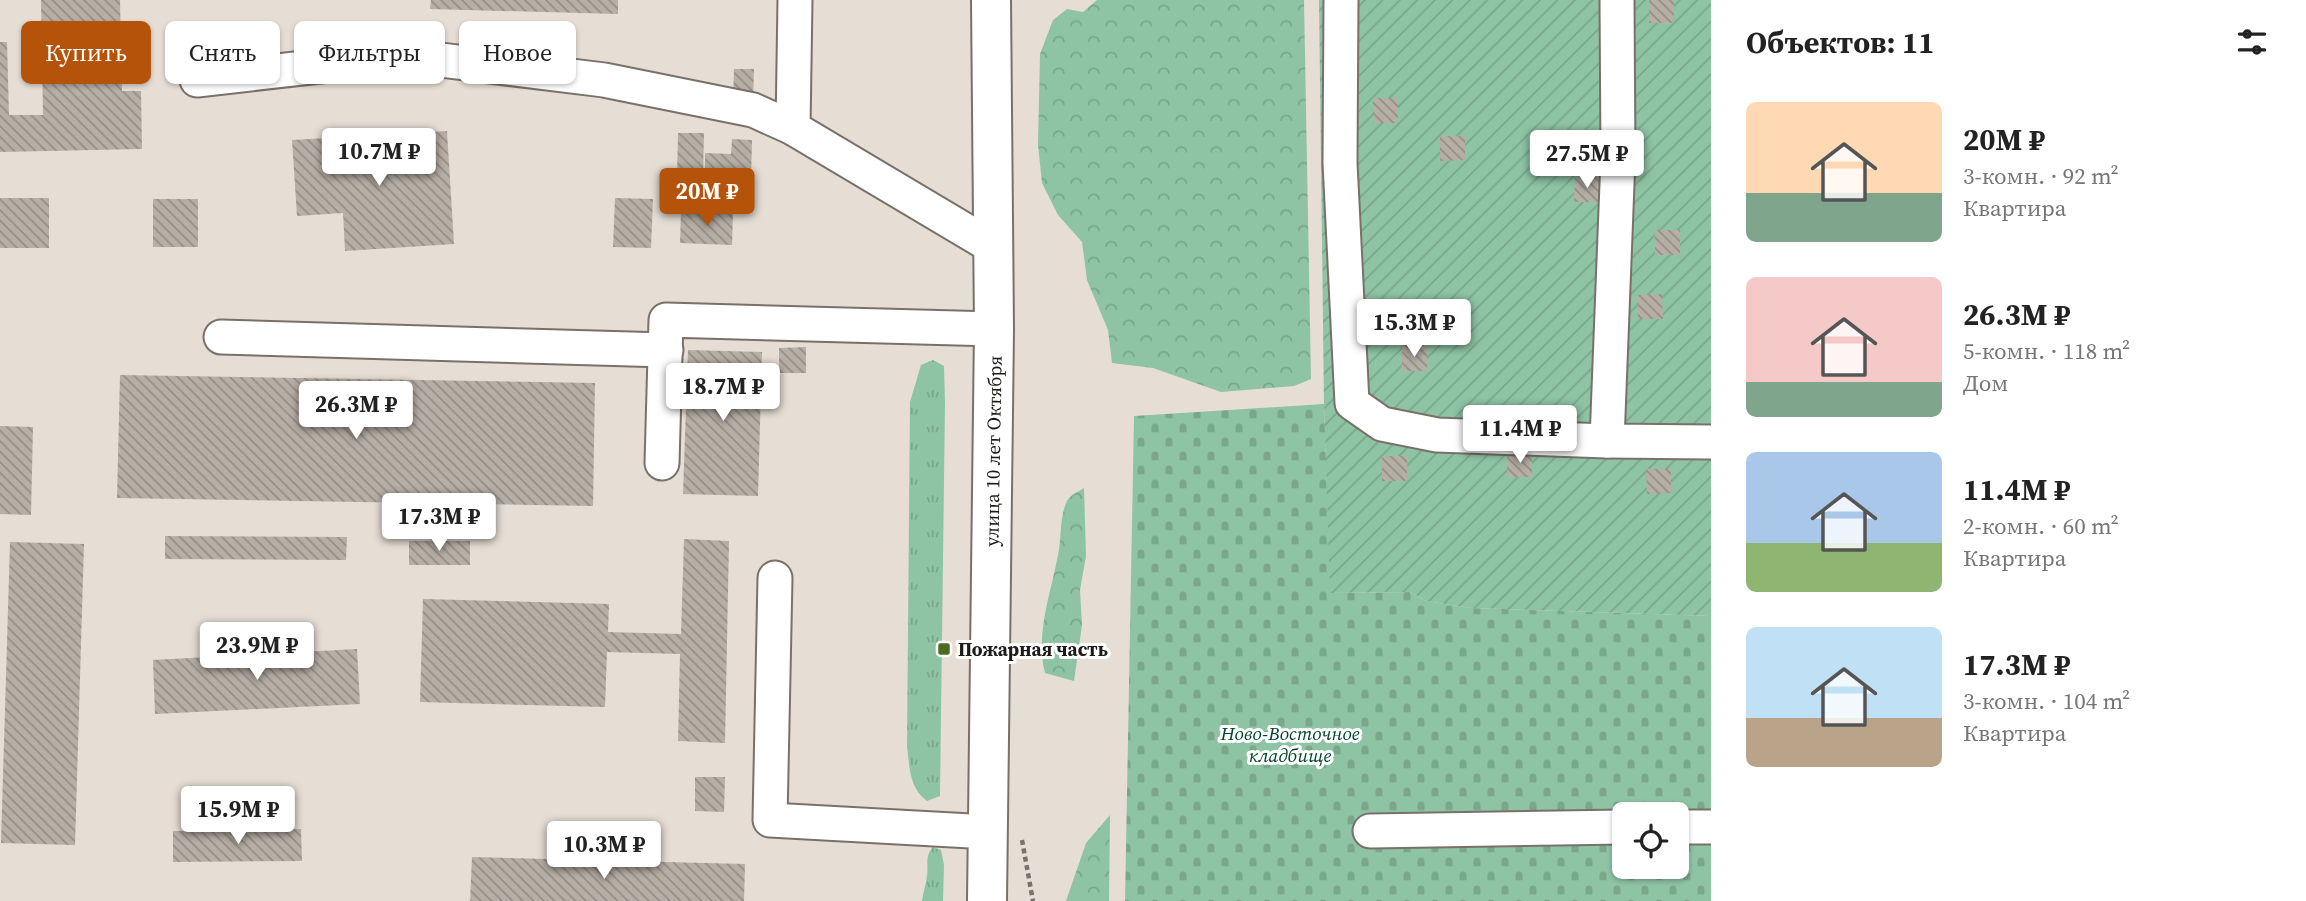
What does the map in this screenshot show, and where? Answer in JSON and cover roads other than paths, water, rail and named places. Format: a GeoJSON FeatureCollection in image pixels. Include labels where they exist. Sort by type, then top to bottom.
{"type":"FeatureCollection","features":[{"type":"Feature","properties":{"kind":"main road","name":"улица 10 лет Октября"},"geometry":{"type":"LineString","coordinates":[[987,901],[995,329],[991,0]]}},
{"type":"Feature","properties":{"kind":"lane"},"geometry":{"type":"LineString","coordinates":[[793,128],[795,0]]}},
{"type":"Feature","properties":{"kind":"lane"},"geometry":{"type":"LineString","coordinates":[[1341,0],[1339,163],[1352,403],[1381,424],[1437,435],[1711,442]]}},
{"type":"Feature","properties":{"kind":"lane"},"geometry":{"type":"LineString","coordinates":[[1607,441],[1618,158],[1617,0]]}},
{"type":"Feature","properties":{"kind":"lane"},"geometry":{"type":"LineString","coordinates":[[280,71],[408,56],[604,80],[753,110],[793,128],[993,247]]}},
{"type":"Feature","properties":{"kind":"lane"},"geometry":{"type":"LineString","coordinates":[[662,463],[666,320],[995,329]]}},
{"type":"Feature","properties":{"kind":"lane"},"geometry":{"type":"LineString","coordinates":[[222,337],[666,350]]}},
{"type":"Feature","properties":{"kind":"lane"},"geometry":{"type":"LineString","coordinates":[[775,578],[770,820],[989,832]]}},
{"type":"Feature","properties":{"kind":"lane"},"geometry":{"type":"LineString","coordinates":[[1370,831],[1612,827]]}},
{"type":"Feature","properties":{"kind":"lane"},"geometry":{"type":"LineString","coordinates":[[1689,827],[1711,827]]}},
{"type":"Feature","properties":{"kind":"place","name":"Пожарная часть"},"geometry":{"type":"Point","coordinates":[944,649]}},
{"type":"Feature","properties":{"kind":"park label","name":"Ново-Восточное кладбище"},"geometry":{"type":"Point","coordinates":[1290,744]}}]}
